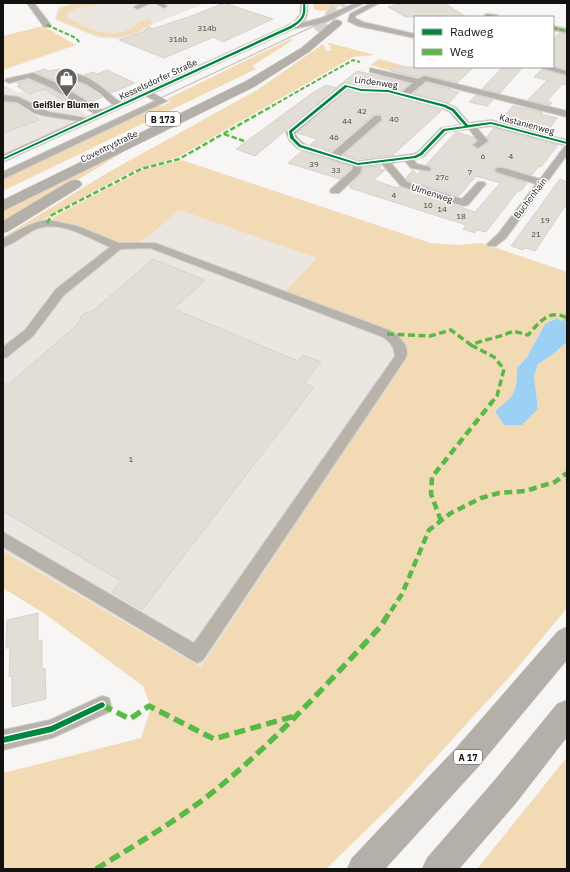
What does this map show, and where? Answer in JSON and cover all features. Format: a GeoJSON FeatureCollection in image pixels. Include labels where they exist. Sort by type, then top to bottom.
{"type":"FeatureCollection","features":[{"type":"Feature","properties":{"kind":"highway","name":"B 173"},"geometry":{"type":"LineString","coordinates":[[3,206],[231,94],[305,50],[337,23]]}},
{"type":"Feature","properties":{"kind":"highway","name":"Coventrystraße"},"geometry":{"type":"LineString","coordinates":[[3,197],[233,86],[265,67],[317,31]]}},
{"type":"Feature","properties":{"kind":"highway"},"geometry":{"type":"LineString","coordinates":[[3,228],[166,127]]}},
{"type":"Feature","properties":{"kind":"highway","name":"A 17"},"geometry":{"type":"LineString","coordinates":[[363,869],[406,825],[470,754],[567,640]]}},
{"type":"Feature","properties":{"kind":"highway"},"geometry":{"type":"LineString","coordinates":[[438,869],[505,792],[567,714]]}},
{"type":"Feature","properties":{"kind":"street"},"geometry":{"type":"LineString","coordinates":[[30,3],[47,25]]}},
{"type":"Feature","properties":{"kind":"street"},"geometry":{"type":"LineString","coordinates":[[137,7],[148,3]]}},
{"type":"Feature","properties":{"kind":"street","name":"Kesselsdorfer Straße"},"geometry":{"type":"LineString","coordinates":[[5,155],[87,121],[292,27],[303,19],[305,15],[304,3]]}},
{"type":"Feature","properties":{"kind":"street"},"geometry":{"type":"LineString","coordinates":[[292,27],[323,20],[360,3]]}},
{"type":"Feature","properties":{"kind":"street"},"geometry":{"type":"LineString","coordinates":[[376,3],[352,15],[351,19],[361,24],[414,36]]}},
{"type":"Feature","properties":{"kind":"street"},"geometry":{"type":"LineString","coordinates":[[554,28],[567,31]]}},
{"type":"Feature","properties":{"kind":"street"},"geometry":{"type":"LineString","coordinates":[[547,68],[567,73]]}},
{"type":"Feature","properties":{"kind":"street","name":"Lindenweg"},"geometry":{"type":"LineString","coordinates":[[373,70],[419,82]]}},
{"type":"Feature","properties":{"kind":"street"},"geometry":{"type":"LineString","coordinates":[[9,80],[30,75],[43,82],[53,85],[102,114]]}},
{"type":"Feature","properties":{"kind":"street"},"geometry":{"type":"LineString","coordinates":[[62,76],[73,75],[103,91],[112,102],[120,106]]}},
{"type":"Feature","properties":{"kind":"street","name":"Lindenweg"},"geometry":{"type":"LineString","coordinates":[[404,95],[424,78],[468,89]]}},
{"type":"Feature","properties":{"kind":"street","name":"Lindenweg"},"geometry":{"type":"LineString","coordinates":[[290,132],[346,86],[361,90],[381,90],[404,95],[453,110],[482,141],[478,145]]}},
{"type":"Feature","properties":{"kind":"street","name":"Kastanienweg"},"geometry":{"type":"LineString","coordinates":[[468,89],[567,114]]}},
{"type":"Feature","properties":{"kind":"street"},"geometry":{"type":"LineString","coordinates":[[3,176],[162,101],[146,93]]}},
{"type":"Feature","properties":{"kind":"street"},"geometry":{"type":"LineString","coordinates":[[3,98],[20,99],[42,113],[75,117],[87,121]]}},
{"type":"Feature","properties":{"kind":"street"},"geometry":{"type":"LineString","coordinates":[[333,157],[378,118]]}},
{"type":"Feature","properties":{"kind":"street","name":"Kastanienweg"},"geometry":{"type":"LineString","coordinates":[[290,132],[292,138],[300,146],[358,164],[408,158],[421,154],[444,130],[468,125],[496,123],[567,142]]}},
{"type":"Feature","properties":{"kind":"street","name":"Buchenhain"},"geometry":{"type":"LineString","coordinates":[[492,244],[502,236],[567,149]]}},
{"type":"Feature","properties":{"kind":"street"},"geometry":{"type":"LineString","coordinates":[[408,158],[414,166],[426,169]]}},
{"type":"Feature","properties":{"kind":"street","name":"Ulmenweg"},"geometry":{"type":"LineString","coordinates":[[385,161],[404,184],[464,203],[481,184]]}},
{"type":"Feature","properties":{"kind":"street"},"geometry":{"type":"LineString","coordinates":[[335,191],[357,171],[358,164]]}},
{"type":"Feature","properties":{"kind":"street"},"geometry":{"type":"LineString","coordinates":[[500,170],[542,183]]}},
{"type":"Feature","properties":{"kind":"street"},"geometry":{"type":"LineString","coordinates":[[3,244],[36,226],[48,223],[59,223],[118,246],[151,245],[379,331],[398,342],[401,349],[401,356],[197,654],[3,539]]}},
{"type":"Feature","properties":{"kind":"street"},"geometry":{"type":"LineString","coordinates":[[3,354],[29,333],[60,292],[118,246]]}},
{"type":"Feature","properties":{"kind":"street"},"geometry":{"type":"LineString","coordinates":[[3,740],[52,729],[102,705]]}},
{"type":"Feature","properties":{"kind":"shaded area"},"geometry":{"type":"Polygon","coordinates":[[[74,3],[203,4],[153,24],[143,32],[120,39],[99,38],[55,20],[58,7],[74,3]]]}},
{"type":"Feature","properties":{"kind":"shaded area"},"geometry":{"type":"Polygon","coordinates":[[[78,3],[103,3],[77,8],[68,12],[66,17],[96,31],[104,33],[120,33],[146,19],[150,19],[152,23],[139,31],[126,36],[104,37],[57,19],[57,15],[63,7],[78,3]]]}},
{"type":"Feature","properties":{"kind":"shaded area"},"geometry":{"type":"Polygon","coordinates":[[[313,3],[346,3],[326,11],[322,11],[314,9],[313,3]]]}},
{"type":"Feature","properties":{"kind":"shaded area"},"geometry":{"type":"Polygon","coordinates":[[[43,26],[76,45],[3,70],[3,36],[43,26]]]}},
{"type":"Feature","properties":{"kind":"shaded area"},"geometry":{"type":"Polygon","coordinates":[[[290,39],[293,40],[252,66],[256,69],[3,191],[3,178],[155,106],[162,106],[170,102],[167,99],[290,39]]]}},
{"type":"Feature","properties":{"kind":"shaded area"},"geometry":{"type":"Polygon","coordinates":[[[326,42],[375,55],[353,57],[178,157],[139,169],[123,176],[3,241],[3,237],[107,173],[257,90],[323,44],[327,51],[331,51],[330,46],[326,42]]]}},
{"type":"Feature","properties":{"kind":"shaded area"},"geometry":{"type":"Polygon","coordinates":[[[379,59],[423,71],[415,78],[371,65],[379,59]]]}},
{"type":"Feature","properties":{"kind":"shaded area"},"geometry":{"type":"Polygon","coordinates":[[[6,86],[18,93],[39,86],[89,116],[3,155],[3,87],[6,86]]]}},
{"type":"Feature","properties":{"kind":"shaded area"},"geometry":{"type":"Polygon","coordinates":[[[120,152],[122,153],[3,225],[3,210],[120,152]]]}},
{"type":"Feature","properties":{"kind":"shaded area"},"geometry":{"type":"Polygon","coordinates":[[[182,160],[431,243],[458,245],[482,243],[567,272],[567,325],[557,318],[545,324],[527,357],[517,368],[516,383],[513,393],[510,398],[495,412],[538,410],[534,376],[538,363],[552,355],[567,342],[567,608],[513,673],[398,799],[326,869],[3,869],[3,773],[141,738],[151,708],[143,686],[45,614],[3,588],[3,551],[201,667],[406,358],[403,344],[393,333],[285,292],[317,258],[179,210],[144,239],[130,243],[108,239],[61,222],[51,220],[55,216],[142,170],[182,160]]]}},
{"type":"Feature","properties":{"kind":"shaded area"},"geometry":{"type":"Polygon","coordinates":[[[179,210],[318,258],[285,292],[393,333],[402,340],[406,350],[406,359],[201,667],[3,551],[3,241],[51,214],[51,220],[63,221],[114,241],[145,237],[179,210]]]}},
{"type":"Feature","properties":{"kind":"shaded area"},"geometry":{"type":"Polygon","coordinates":[[[567,757],[567,869],[477,869],[567,757]]]}},
{"type":"Feature","properties":{"kind":"water"},"geometry":{"type":"Polygon","coordinates":[[[557,318],[567,325],[567,342],[552,355],[538,364],[534,376],[538,409],[522,425],[504,425],[495,411],[513,393],[516,383],[517,368],[527,357],[545,324],[557,318]]]}},
{"type":"Feature","properties":{"kind":"building"},"geometry":{"type":"Polygon","coordinates":[[[224,3],[273,19],[223,42],[214,37],[164,58],[119,40],[143,32],[149,27],[152,29],[224,3]]]}},
{"type":"Feature","properties":{"kind":"building"},"geometry":{"type":"Polygon","coordinates":[[[402,3],[444,3],[465,16],[406,17],[388,7],[402,3]]]}},
{"type":"Feature","properties":{"kind":"building"},"geometry":{"type":"Polygon","coordinates":[[[559,33],[567,34],[567,69],[554,66],[554,39],[559,33]]]}},
{"type":"Feature","properties":{"kind":"building"},"geometry":{"type":"Polygon","coordinates":[[[392,67],[473,68],[457,83],[424,75],[418,77],[391,71],[392,67]]]}},
{"type":"Feature","properties":{"kind":"building"},"geometry":{"type":"Polygon","coordinates":[[[502,68],[522,68],[500,93],[482,89],[502,68]]]}},
{"type":"Feature","properties":{"kind":"building"},"geometry":{"type":"Polygon","coordinates":[[[45,69],[49,71],[60,69],[64,72],[58,73],[58,79],[73,80],[85,85],[102,97],[92,102],[57,82],[35,72],[45,69]]]}},
{"type":"Feature","properties":{"kind":"building"},"geometry":{"type":"Polygon","coordinates":[[[542,69],[567,76],[567,85],[562,84],[547,101],[552,103],[550,105],[528,100],[547,80],[534,77],[542,69]]]}},
{"type":"Feature","properties":{"kind":"building"},"geometry":{"type":"Polygon","coordinates":[[[107,70],[135,83],[111,93],[84,75],[93,72],[97,74],[107,70]]]}},
{"type":"Feature","properties":{"kind":"building"},"geometry":{"type":"Polygon","coordinates":[[[357,71],[410,84],[402,90],[342,83],[357,71]]]}},
{"type":"Feature","properties":{"kind":"building"},"geometry":{"type":"Polygon","coordinates":[[[29,80],[49,88],[80,107],[77,109],[44,89],[29,94],[17,86],[21,85],[17,83],[29,80]]]}},
{"type":"Feature","properties":{"kind":"building"},"geometry":{"type":"Polygon","coordinates":[[[426,83],[459,92],[449,103],[413,93],[426,83]]]}},
{"type":"Feature","properties":{"kind":"building"},"geometry":{"type":"Polygon","coordinates":[[[326,85],[336,88],[255,156],[236,149],[311,94],[326,85]]]}},
{"type":"Feature","properties":{"kind":"building"},"geometry":{"type":"Polygon","coordinates":[[[347,91],[361,94],[388,94],[442,110],[393,155],[358,159],[343,155],[382,121],[381,114],[374,115],[332,151],[310,145],[317,139],[297,133],[347,91]]]}},
{"type":"Feature","properties":{"kind":"building"},"geometry":{"type":"Polygon","coordinates":[[[476,95],[493,100],[487,106],[469,102],[476,95]]]}},
{"type":"Feature","properties":{"kind":"building"},"geometry":{"type":"Polygon","coordinates":[[[3,102],[15,103],[39,120],[3,133],[3,102]]]}},
{"type":"Feature","properties":{"kind":"building"},"geometry":{"type":"Polygon","coordinates":[[[513,106],[543,112],[541,114],[557,118],[546,133],[500,121],[513,106]]]}},
{"type":"Feature","properties":{"kind":"building"},"geometry":{"type":"Polygon","coordinates":[[[494,128],[558,145],[541,167],[539,166],[532,175],[497,166],[494,169],[497,173],[527,183],[522,190],[517,192],[486,232],[478,230],[475,233],[463,229],[466,225],[350,188],[351,186],[349,186],[361,174],[363,167],[381,166],[379,169],[385,170],[374,180],[397,188],[399,186],[475,212],[500,183],[476,176],[459,196],[408,181],[406,178],[413,170],[417,175],[420,171],[430,172],[432,168],[426,165],[456,132],[473,137],[476,141],[472,145],[479,149],[489,142],[487,137],[494,128]]]}},
{"type":"Feature","properties":{"kind":"building"},"geometry":{"type":"Polygon","coordinates":[[[302,151],[351,167],[351,169],[340,179],[288,163],[302,151]]]}},
{"type":"Feature","properties":{"kind":"building"},"geometry":{"type":"Polygon","coordinates":[[[560,179],[567,182],[567,203],[535,251],[525,248],[523,250],[511,246],[560,179]]]}},
{"type":"Feature","properties":{"kind":"building"},"geometry":{"type":"Polygon","coordinates":[[[153,259],[205,280],[174,309],[298,361],[303,355],[321,362],[304,383],[314,387],[142,610],[112,592],[121,581],[3,511],[3,382],[8,385],[79,323],[81,316],[85,313],[93,311],[153,259]]]}},
{"type":"Feature","properties":{"kind":"building"},"geometry":{"type":"Polygon","coordinates":[[[38,613],[38,641],[42,640],[42,669],[45,668],[46,699],[12,707],[12,676],[9,677],[10,648],[6,648],[7,620],[38,613]]]}},
{"type":"Feature","properties":{"kind":"waterway"},"geometry":{"type":"LineString","coordinates":[[560,327],[567,318]]}},
{"type":"Feature","properties":{"kind":"tunnel"},"geometry":{"type":"LineString","coordinates":[[317,31],[343,3]]}},
{"type":"Feature","properties":{"kind":"tram line"},"geometry":{"type":"LineString","coordinates":[[3,172],[363,3]]}},
{"type":"Feature","properties":{"kind":"marked path"},"geometry":{"type":"LineString","coordinates":[[47,25],[76,38],[80,43]]}},
{"type":"Feature","properties":{"kind":"marked path"},"geometry":{"type":"LineString","coordinates":[[554,28],[567,31]]}},
{"type":"Feature","properties":{"kind":"marked path"},"geometry":{"type":"LineString","coordinates":[[47,223],[52,215],[141,169],[179,159],[338,68],[353,60],[360,62]]}},
{"type":"Feature","properties":{"kind":"marked path"},"geometry":{"type":"LineString","coordinates":[[224,134],[244,141]]}},
{"type":"Feature","properties":{"kind":"marked path"},"geometry":{"type":"LineString","coordinates":[[387,334],[430,336],[451,330],[471,345],[485,339],[500,338],[513,331],[528,335],[546,316],[560,314],[567,318]]}},
{"type":"Feature","properties":{"kind":"marked path"},"geometry":{"type":"LineString","coordinates":[[441,521],[431,494],[432,477],[497,396],[504,369],[494,357],[471,345]]}},
{"type":"Feature","properties":{"kind":"marked path"},"geometry":{"type":"LineString","coordinates":[[96,869],[175,820],[224,783],[298,715],[381,626],[402,594],[420,548],[429,530],[451,513],[481,498],[499,493],[525,491],[555,482],[567,473]]}},
{"type":"Feature","properties":{"kind":"marked path"},"geometry":{"type":"LineString","coordinates":[[102,705],[130,719],[149,706],[214,739],[295,716]]}},
{"type":"Feature","properties":{"kind":"cycle path"},"geometry":{"type":"LineString","coordinates":[[3,159],[291,27],[303,18],[304,3]]}},
{"type":"Feature","properties":{"kind":"cycle path"},"geometry":{"type":"LineString","coordinates":[[467,126],[453,110],[445,106],[388,91],[361,90],[346,86],[290,132],[292,138],[300,146],[358,164],[415,157],[421,154],[444,130],[491,123],[567,143]]}},
{"type":"Feature","properties":{"kind":"cycle path"},"geometry":{"type":"LineString","coordinates":[[3,740],[52,729],[102,705]]}},
{"type":"Feature","properties":{"kind":"place","name":"Geißler Blumen"},"geometry":{"type":"Point","coordinates":[66,98]}}]}
